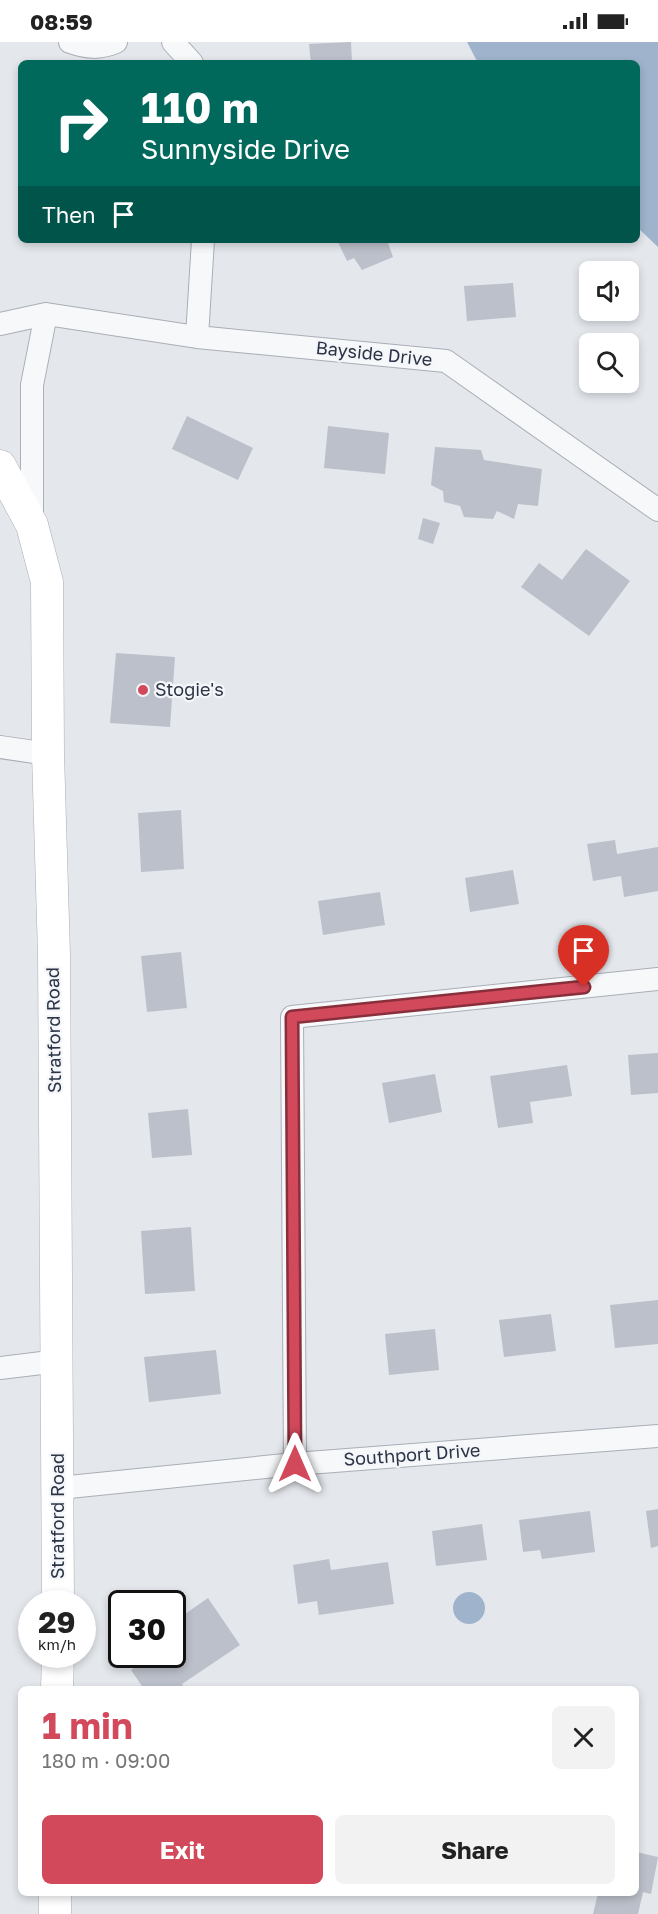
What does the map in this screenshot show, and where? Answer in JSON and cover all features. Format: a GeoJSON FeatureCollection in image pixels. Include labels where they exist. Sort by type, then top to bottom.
{"type":"FeatureCollection","features":[{"type":"Feature","properties":{"kind":"main road","name":"Stratford Road"},"geometry":{"type":"LineString","coordinates":[[0,466],[32,525],[47,582],[48,754],[54,954],[58,1590]]}},
{"type":"Feature","properties":{"kind":"main road"},"geometry":{"type":"LineString","coordinates":[[57,1668],[57,1686]]}},
{"type":"Feature","properties":{"kind":"main road"},"geometry":{"type":"LineString","coordinates":[[55,1896],[55,1914]]}},
{"type":"Feature","properties":{"kind":"street"},"geometry":{"type":"LineString","coordinates":[[70,42],[83,47],[99,48],[116,42]]}},
{"type":"Feature","properties":{"kind":"street"},"geometry":{"type":"LineString","coordinates":[[174,42],[189,60]]}},
{"type":"Feature","properties":{"kind":"street"},"geometry":{"type":"LineString","coordinates":[[197,337],[203,243]]}},
{"type":"Feature","properties":{"kind":"street"},"geometry":{"type":"LineString","coordinates":[[32,525],[32,385],[46,314]]}},
{"type":"Feature","properties":{"kind":"street","name":"Bayside Drive"},"geometry":{"type":"LineString","coordinates":[[0,324],[46,314],[197,337],[446,361],[658,510]]}},
{"type":"Feature","properties":{"kind":"street"},"geometry":{"type":"LineString","coordinates":[[0,747],[48,754]]}},
{"type":"Feature","properties":{"kind":"street"},"geometry":{"type":"LineString","coordinates":[[295,1464],[292,1017],[658,979]]}},
{"type":"Feature","properties":{"kind":"street"},"geometry":{"type":"LineString","coordinates":[[0,1368],[57,1361]]}},
{"type":"Feature","properties":{"kind":"street","name":"Southport Drive"},"geometry":{"type":"LineString","coordinates":[[59,1488],[295,1464],[658,1436]]}},
{"type":"Feature","properties":{"kind":"water"},"geometry":{"type":"Polygon","coordinates":[[[467,42],[658,42],[658,247],[640,230],[640,60],[476,60],[467,42]]]}},
{"type":"Feature","properties":{"kind":"water"},"geometry":{"type":"Polygon","coordinates":[[[469,1592],[480,1597],[485,1608],[480,1619],[469,1624],[458,1619],[453,1608],[458,1597],[469,1592]]]}},
{"type":"Feature","properties":{"kind":"building"},"geometry":{"type":"Polygon","coordinates":[[[351,42],[352,60],[311,60],[309,44],[351,42]]]}},
{"type":"Feature","properties":{"kind":"building"},"geometry":{"type":"Polygon","coordinates":[[[338,243],[388,243],[393,257],[362,270],[354,258],[347,261],[338,243]]]}},
{"type":"Feature","properties":{"kind":"building"},"geometry":{"type":"Polygon","coordinates":[[[513,283],[516,317],[467,321],[464,286],[513,283]]]}},
{"type":"Feature","properties":{"kind":"building"},"geometry":{"type":"Polygon","coordinates":[[[187,416],[253,448],[238,480],[172,449],[187,416]]]}},
{"type":"Feature","properties":{"kind":"building"},"geometry":{"type":"Polygon","coordinates":[[[328,426],[389,433],[385,474],[324,468],[328,426]]]}},
{"type":"Feature","properties":{"kind":"building"},"geometry":{"type":"Polygon","coordinates":[[[435,447],[481,450],[484,460],[542,469],[538,506],[518,504],[514,519],[497,511],[493,519],[464,517],[460,506],[444,502],[443,491],[431,485],[435,447]]]}},
{"type":"Feature","properties":{"kind":"building"},"geometry":{"type":"Polygon","coordinates":[[[423,518],[440,523],[433,544],[418,539],[423,518]]]}},
{"type":"Feature","properties":{"kind":"building"},"geometry":{"type":"Polygon","coordinates":[[[586,549],[630,581],[589,636],[521,587],[539,563],[562,580],[586,549]]]}},
{"type":"Feature","properties":{"kind":"building","name":"Stogie's"},"geometry":{"type":"Polygon","coordinates":[[[116,653],[175,657],[170,727],[110,723],[116,653]]]}},
{"type":"Feature","properties":{"kind":"building"},"geometry":{"type":"Polygon","coordinates":[[[181,810],[184,869],[141,872],[138,813],[181,810]]]}},
{"type":"Feature","properties":{"kind":"building"},"geometry":{"type":"Polygon","coordinates":[[[615,840],[617,854],[658,847],[658,891],[624,897],[621,876],[593,881],[587,844],[615,840]]]}},
{"type":"Feature","properties":{"kind":"building"},"geometry":{"type":"Polygon","coordinates":[[[513,870],[519,904],[470,912],[465,878],[513,870]]]}},
{"type":"Feature","properties":{"kind":"building"},"geometry":{"type":"Polygon","coordinates":[[[380,892],[385,925],[323,935],[318,901],[380,892]]]}},
{"type":"Feature","properties":{"kind":"building"},"geometry":{"type":"Polygon","coordinates":[[[181,952],[187,1008],[147,1012],[141,956],[181,952]]]}},
{"type":"Feature","properties":{"kind":"building"},"geometry":{"type":"Polygon","coordinates":[[[658,1053],[658,1093],[631,1095],[628,1055],[658,1053]]]}},
{"type":"Feature","properties":{"kind":"building"},"geometry":{"type":"Polygon","coordinates":[[[567,1065],[572,1096],[530,1102],[533,1123],[498,1128],[490,1076],[567,1065]]]}},
{"type":"Feature","properties":{"kind":"building"},"geometry":{"type":"Polygon","coordinates":[[[435,1074],[442,1112],[389,1123],[382,1083],[435,1074]]]}},
{"type":"Feature","properties":{"kind":"building"},"geometry":{"type":"Polygon","coordinates":[[[188,1109],[192,1155],[152,1158],[148,1113],[188,1109]]]}},
{"type":"Feature","properties":{"kind":"building"},"geometry":{"type":"Polygon","coordinates":[[[191,1227],[195,1291],[145,1294],[141,1231],[191,1227]]]}},
{"type":"Feature","properties":{"kind":"building"},"geometry":{"type":"Polygon","coordinates":[[[658,1300],[658,1344],[615,1348],[610,1305],[658,1300]]]}},
{"type":"Feature","properties":{"kind":"building"},"geometry":{"type":"Polygon","coordinates":[[[551,1314],[556,1351],[504,1357],[499,1320],[551,1314]]]}},
{"type":"Feature","properties":{"kind":"building"},"geometry":{"type":"Polygon","coordinates":[[[435,1329],[439,1370],[389,1375],[385,1334],[435,1329]]]}},
{"type":"Feature","properties":{"kind":"building"},"geometry":{"type":"Polygon","coordinates":[[[216,1350],[221,1394],[149,1402],[144,1357],[216,1350]]]}},
{"type":"Feature","properties":{"kind":"building"},"geometry":{"type":"Polygon","coordinates":[[[658,1509],[658,1546],[651,1548],[646,1511],[658,1509]]]}},
{"type":"Feature","properties":{"kind":"building"},"geometry":{"type":"Polygon","coordinates":[[[590,1511],[595,1552],[542,1559],[540,1550],[523,1552],[519,1520],[590,1511]]]}},
{"type":"Feature","properties":{"kind":"building"},"geometry":{"type":"Polygon","coordinates":[[[482,1524],[487,1560],[436,1566],[432,1531],[482,1524]]]}},
{"type":"Feature","properties":{"kind":"building"},"geometry":{"type":"Polygon","coordinates":[[[329,1559],[331,1570],[388,1562],[394,1604],[319,1615],[317,1601],[298,1604],[293,1565],[329,1559]]]}},
{"type":"Feature","properties":{"kind":"building"},"geometry":{"type":"Polygon","coordinates":[[[208,1598],[240,1645],[182,1684],[183,1686],[142,1686],[131,1670],[134,1668],[186,1668],[186,1613],[208,1598]]]}},
{"type":"Feature","properties":{"kind":"building"},"geometry":{"type":"Polygon","coordinates":[[[639,1853],[658,1857],[651,1894],[643,1892],[638,1914],[593,1914],[597,1896],[639,1896],[639,1853]]]}},
{"type":"Feature","properties":{"kind":"place","name":"Stogie's"},"geometry":{"type":"Point","coordinates":[143,690]}},
{"type":"Feature","properties":{"kind":"route"},"geometry":{"type":"LineString","coordinates":[[295,1464],[292,1017],[584,987]]}}]}
